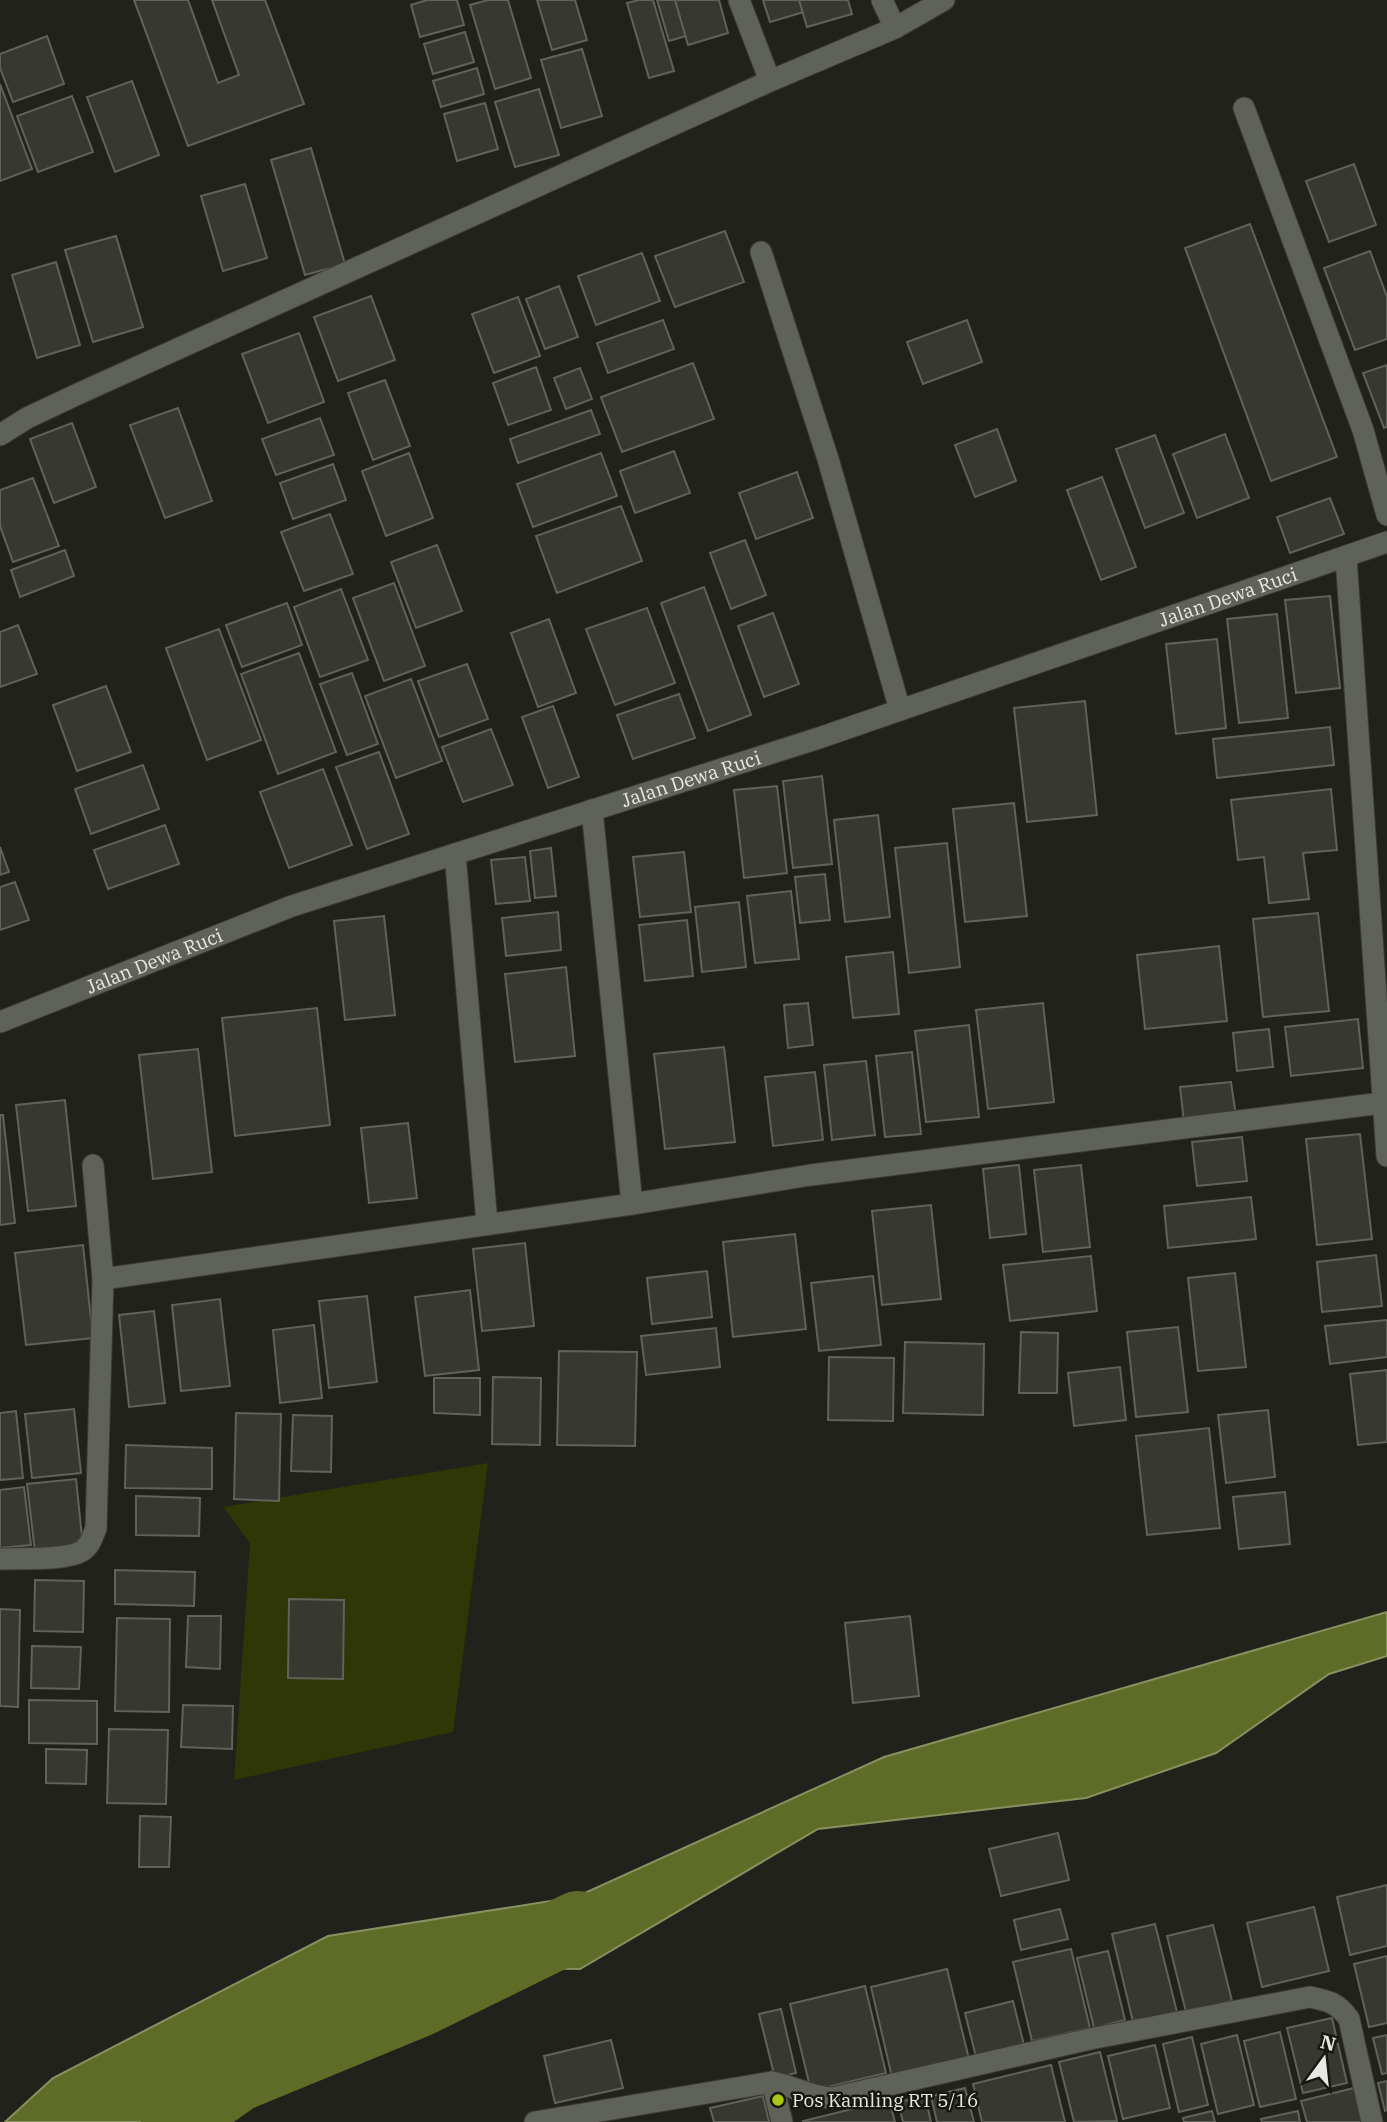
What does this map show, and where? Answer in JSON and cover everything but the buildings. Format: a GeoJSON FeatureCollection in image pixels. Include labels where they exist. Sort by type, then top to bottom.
{"type":"FeatureCollection","features":[{"type":"Feature","properties":{"kind":"street"},"geometry":{"type":"LineString","coordinates":[[738,0],[770,81]]}},
{"type":"Feature","properties":{"kind":"street"},"geometry":{"type":"LineString","coordinates":[[882,0],[895,28]]}},
{"type":"Feature","properties":{"kind":"street"},"geometry":{"type":"LineString","coordinates":[[0,435],[27,418],[80,393],[770,81],[895,28],[944,0]]}},
{"type":"Feature","properties":{"kind":"street"},"geometry":{"type":"LineString","coordinates":[[1244,108],[1363,430],[1387,515]]}},
{"type":"Feature","properties":{"kind":"street"},"geometry":{"type":"LineString","coordinates":[[761,252],[828,459],[900,710]]}},
{"type":"Feature","properties":{"kind":"street","name":"Jalan Dewa Ruci"},"geometry":{"type":"LineString","coordinates":[[0,1022],[292,906],[900,710],[1387,542]]}},
{"type":"Feature","properties":{"kind":"street"},"geometry":{"type":"LineString","coordinates":[[1346,557],[1387,1156]]}},
{"type":"Feature","properties":{"kind":"street"},"geometry":{"type":"LineString","coordinates":[[592,810],[632,1204]]}},
{"type":"Feature","properties":{"kind":"street"},"geometry":{"type":"LineString","coordinates":[[455,854],[487,1223]]}},
{"type":"Feature","properties":{"kind":"street"},"geometry":{"type":"LineString","coordinates":[[103,1279],[632,1204],[811,1175],[1382,1103]]}},
{"type":"Feature","properties":{"kind":"street"},"geometry":{"type":"LineString","coordinates":[[0,1559],[70,1556],[84,1550],[92,1540],[97,1518],[103,1279],[93,1165]]}},
{"type":"Feature","properties":{"kind":"street"},"geometry":{"type":"LineString","coordinates":[[535,2122],[612,2115],[772,2082],[809,2095],[832,2098],[1090,2039],[1310,1997],[1327,2000],[1341,2008],[1349,2018],[1371,2122]]}},
{"type":"Feature","properties":{"kind":"street"},"geometry":{"type":"LineString","coordinates":[[772,2082],[782,2122]]}},
{"type":"Feature","properties":{"kind":"shaded area"},"geometry":{"type":"Polygon","coordinates":[[[488,1463],[453,1732],[234,1780],[250,1543],[223,1507],[488,1463]]]}},
{"type":"Feature","properties":{"kind":"shaded area"},"geometry":{"type":"Polygon","coordinates":[[[1387,1612],[1387,1656],[1329,1674],[1216,1753],[1086,1798],[818,1829],[580,1969],[439,1967],[141,2122],[5,2122],[53,2078],[328,1936],[576,1897],[884,1757],[1387,1612]]]}},
{"type":"Feature","properties":{"kind":"waterway"},"geometry":{"type":"LineString","coordinates":[[175,2122],[237,2078],[419,2003],[578,1925]]}},
{"type":"Feature","properties":{"kind":"place","name":"Pos Kamling RT 5/16"},"geometry":{"type":"Point","coordinates":[778,2100]}}]}
